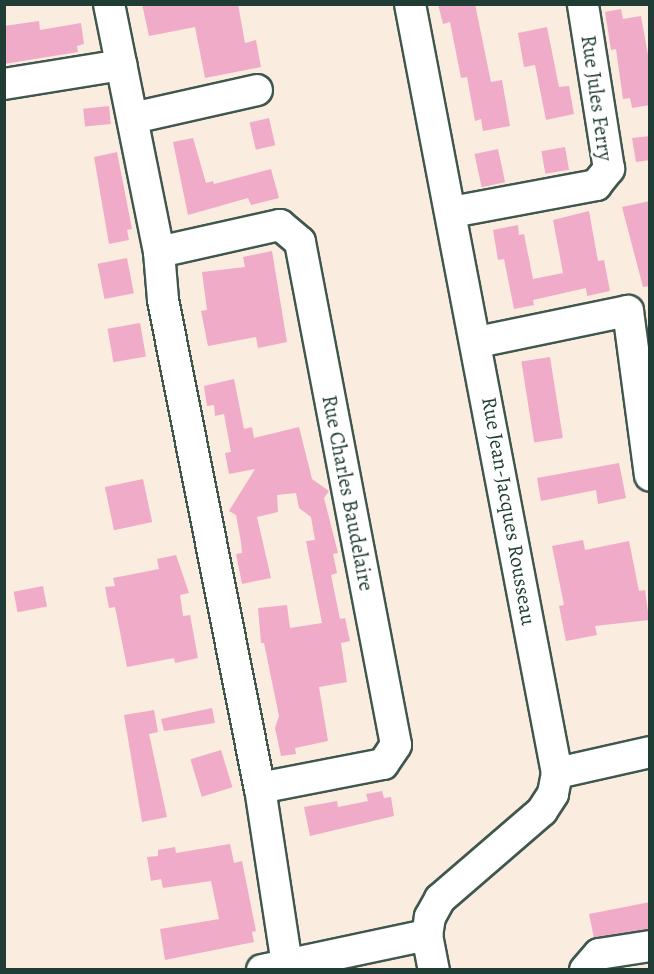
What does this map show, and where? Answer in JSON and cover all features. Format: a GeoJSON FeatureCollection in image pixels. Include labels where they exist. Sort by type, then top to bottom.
{"type":"FeatureCollection","features":[{"type":"Feature","properties":{"kind":"street"},"geometry":{"type":"LineString","coordinates":[[109,4],[159,252],[163,300],[260,788],[279,968],[427,935]]}},
{"type":"Feature","properties":{"kind":"street","name":"Rue Jean-Jacques Rousseau"},"geometry":{"type":"LineString","coordinates":[[410,4],[478,342],[557,773],[553,794],[542,811],[440,899],[430,917],[427,935],[434,969]]}},
{"type":"Feature","properties":{"kind":"street","name":"Rue Jules Ferry"},"geometry":{"type":"LineString","coordinates":[[452,212],[596,185],[609,169],[583,4]]}},
{"type":"Feature","properties":{"kind":"street"},"geometry":{"type":"LineString","coordinates":[[4,84],[121,65]]}},
{"type":"Feature","properties":{"kind":"street"},"geometry":{"type":"LineString","coordinates":[[132,118],[257,90]]}},
{"type":"Feature","properties":{"kind":"street","name":"Rue Charles Baudelaire"},"geometry":{"type":"LineString","coordinates":[[159,252],[280,225],[300,242],[396,745],[383,764],[260,788]]}},
{"type":"Feature","properties":{"kind":"street"},"geometry":{"type":"LineString","coordinates":[[478,342],[628,311],[650,476]]}},
{"type":"Feature","properties":{"kind":"street"},"geometry":{"type":"LineString","coordinates":[[557,773],[650,752]]}},
{"type":"Feature","properties":{"kind":"street"},"geometry":{"type":"LineString","coordinates":[[585,969],[599,954],[650,946]]}},
{"type":"Feature","properties":{"kind":"building"},"geometry":{"type":"Polygon","coordinates":[[[142,4],[238,4],[245,43],[256,40],[261,67],[205,78],[195,27],[149,36],[142,4]]]}},
{"type":"Feature","properties":{"kind":"building"},"geometry":{"type":"Polygon","coordinates":[[[438,4],[475,4],[491,82],[502,80],[510,126],[483,131],[481,119],[475,121],[467,77],[461,78],[450,22],[443,24],[438,4]]]}},
{"type":"Feature","properties":{"kind":"building"},"geometry":{"type":"Polygon","coordinates":[[[621,9],[623,19],[641,16],[650,66],[650,105],[632,108],[630,98],[623,99],[616,49],[611,50],[605,12],[621,9]]]}},
{"type":"Feature","properties":{"kind":"building"},"geometry":{"type":"Polygon","coordinates":[[[39,21],[40,30],[81,23],[84,44],[77,46],[78,52],[4,64],[4,26],[39,21]]]}},
{"type":"Feature","properties":{"kind":"building"},"geometry":{"type":"Polygon","coordinates":[[[547,27],[559,87],[569,86],[574,114],[546,120],[535,65],[524,67],[518,33],[547,27]]]}},
{"type":"Feature","properties":{"kind":"building"},"geometry":{"type":"Polygon","coordinates":[[[109,106],[111,124],[85,127],[83,109],[109,106]]]}},
{"type":"Feature","properties":{"kind":"building"},"geometry":{"type":"Polygon","coordinates":[[[269,118],[275,145],[256,150],[250,122],[269,118]]]}},
{"type":"Feature","properties":{"kind":"building"},"geometry":{"type":"Polygon","coordinates":[[[650,136],[650,160],[636,162],[632,138],[650,136]]]}},
{"type":"Feature","properties":{"kind":"building"},"geometry":{"type":"Polygon","coordinates":[[[193,138],[206,183],[213,181],[214,184],[271,169],[279,198],[251,205],[248,198],[188,215],[173,142],[193,138]]]}},
{"type":"Feature","properties":{"kind":"building"},"geometry":{"type":"Polygon","coordinates":[[[565,147],[569,170],[545,174],[541,151],[565,147]]]}},
{"type":"Feature","properties":{"kind":"building"},"geometry":{"type":"Polygon","coordinates":[[[498,149],[505,182],[482,187],[475,154],[498,149]]]}},
{"type":"Feature","properties":{"kind":"building"},"geometry":{"type":"Polygon","coordinates":[[[117,152],[132,229],[127,230],[129,240],[109,244],[94,157],[117,152]]]}},
{"type":"Feature","properties":{"kind":"building"},"geometry":{"type":"Polygon","coordinates":[[[650,201],[650,286],[643,287],[622,207],[650,201]]]}},
{"type":"Feature","properties":{"kind":"building"},"geometry":{"type":"Polygon","coordinates":[[[589,211],[598,261],[604,260],[610,291],[587,296],[586,288],[533,300],[534,305],[514,309],[504,259],[498,260],[493,230],[518,225],[519,235],[524,234],[533,279],[563,273],[553,220],[589,211]]]}},
{"type":"Feature","properties":{"kind":"building"},"geometry":{"type":"Polygon","coordinates":[[[272,251],[287,342],[258,348],[256,337],[208,346],[201,311],[207,310],[202,272],[245,267],[243,257],[272,251]]]}},
{"type":"Feature","properties":{"kind":"building"},"geometry":{"type":"Polygon","coordinates":[[[127,258],[134,293],[104,299],[98,264],[127,258]]]}},
{"type":"Feature","properties":{"kind":"building"},"geometry":{"type":"Polygon","coordinates":[[[140,323],[146,356],[113,362],[108,329],[140,323]]]}},
{"type":"Feature","properties":{"kind":"building"},"geometry":{"type":"Polygon","coordinates":[[[550,357],[563,438],[534,443],[521,362],[550,357]]]}},
{"type":"Feature","properties":{"kind":"building"},"geometry":{"type":"Polygon","coordinates":[[[234,379],[244,429],[252,427],[254,438],[299,427],[312,479],[329,491],[324,498],[338,553],[333,554],[337,573],[331,575],[340,619],[345,618],[350,641],[341,643],[347,682],[319,687],[328,741],[295,748],[296,754],[281,756],[275,728],[279,716],[264,643],[261,643],[258,608],[287,605],[290,628],[322,623],[306,541],[315,540],[311,517],[299,508],[296,493],[277,495],[278,512],[257,517],[271,578],[242,584],[236,554],[242,553],[241,542],[236,515],[229,511],[255,469],[229,474],[225,453],[231,452],[224,414],[215,416],[214,405],[207,406],[204,386],[234,379]]]}},
{"type":"Feature","properties":{"kind":"building"},"geometry":{"type":"Polygon","coordinates":[[[619,463],[626,498],[598,504],[596,490],[541,501],[537,478],[619,463]]]}},
{"type":"Feature","properties":{"kind":"building"},"geometry":{"type":"Polygon","coordinates":[[[143,479],[152,522],[114,530],[105,487],[143,479]]]}},
{"type":"Feature","properties":{"kind":"building"},"geometry":{"type":"Polygon","coordinates":[[[583,540],[585,550],[629,541],[639,591],[645,590],[649,620],[595,626],[597,635],[566,641],[559,606],[564,605],[552,546],[583,540]]]}},
{"type":"Feature","properties":{"kind":"building"},"geometry":{"type":"Polygon","coordinates":[[[176,555],[189,593],[180,595],[183,616],[190,615],[198,658],[175,663],[174,658],[127,667],[115,607],[109,608],[105,587],[115,586],[113,578],[159,569],[157,559],[176,555]]]}},
{"type":"Feature","properties":{"kind":"building"},"geometry":{"type":"Polygon","coordinates":[[[43,586],[47,607],[18,612],[14,592],[43,586]]]}},
{"type":"Feature","properties":{"kind":"building"},"geometry":{"type":"Polygon","coordinates":[[[212,708],[215,723],[164,731],[161,719],[212,708]]]}},
{"type":"Feature","properties":{"kind":"building"},"geometry":{"type":"Polygon","coordinates":[[[154,710],[158,732],[149,734],[167,817],[142,822],[124,715],[154,710]]]}},
{"type":"Feature","properties":{"kind":"building"},"geometry":{"type":"Polygon","coordinates":[[[221,750],[232,787],[202,797],[190,759],[221,750]]]}},
{"type":"Feature","properties":{"kind":"building"},"geometry":{"type":"Polygon","coordinates":[[[382,791],[384,798],[391,797],[394,816],[310,836],[304,807],[337,801],[338,807],[368,801],[366,794],[382,791]]]}},
{"type":"Feature","properties":{"kind":"building"},"geometry":{"type":"Polygon","coordinates":[[[230,844],[234,863],[242,861],[256,931],[252,932],[254,942],[165,960],[160,929],[219,919],[211,881],[163,888],[161,879],[151,881],[147,857],[158,856],[158,850],[175,847],[176,853],[230,844]]]}},
{"type":"Feature","properties":{"kind":"building"},"geometry":{"type":"Polygon","coordinates":[[[650,902],[650,929],[594,938],[589,914],[650,902]]]}}]}
